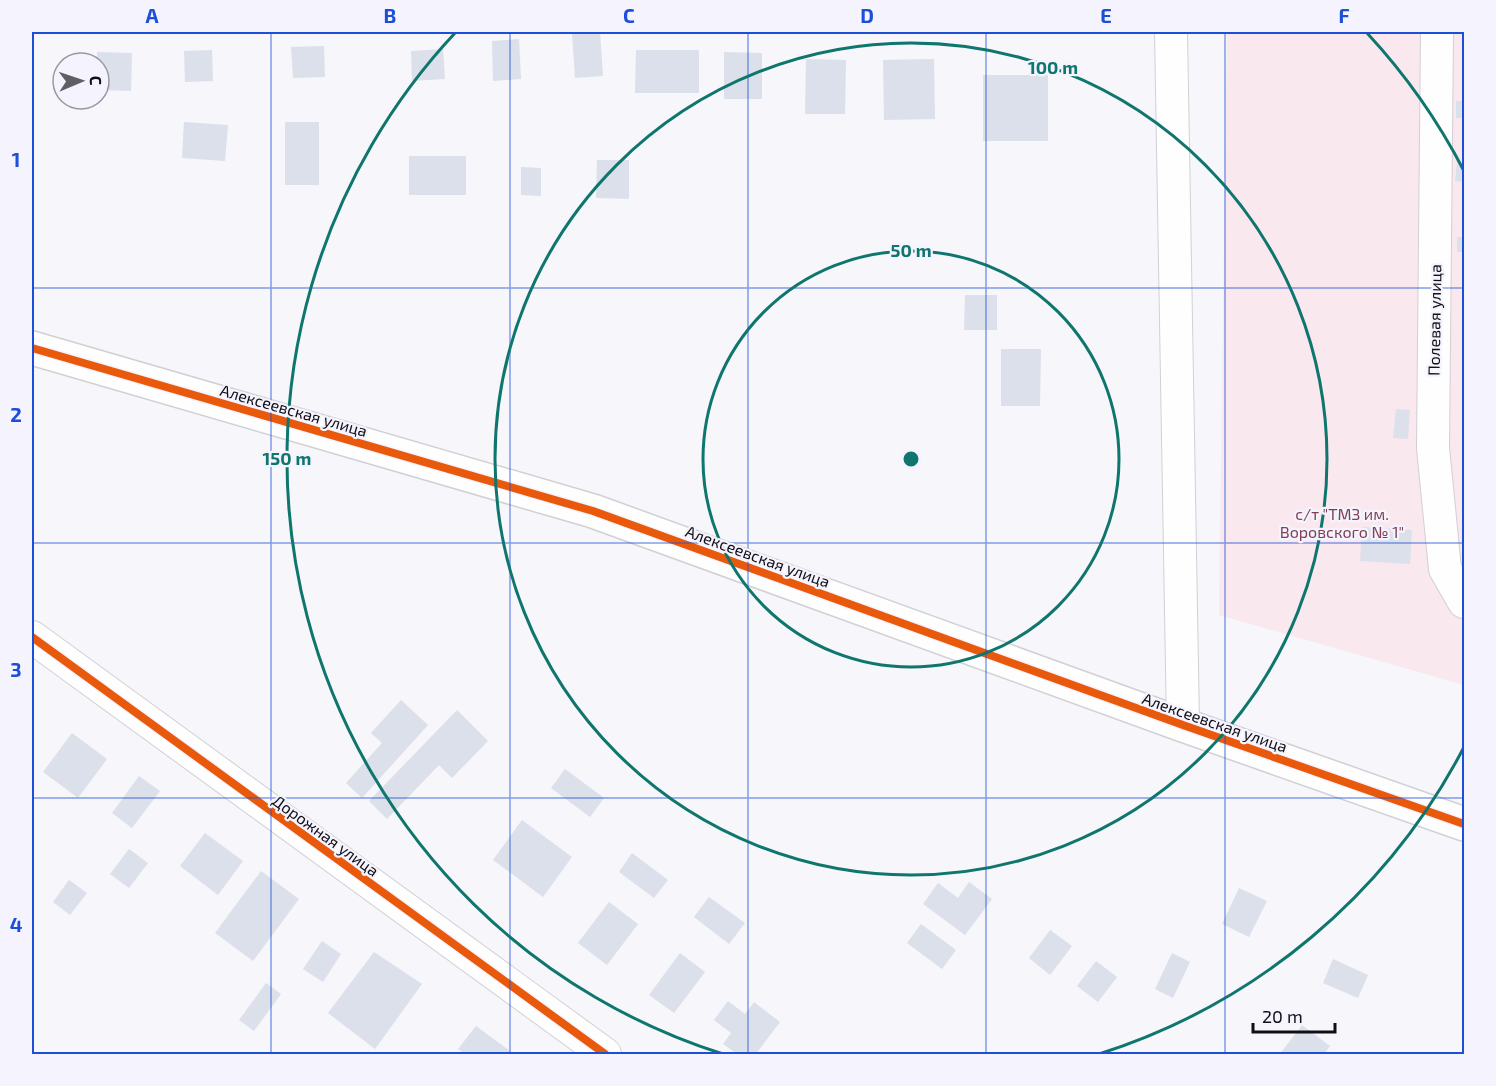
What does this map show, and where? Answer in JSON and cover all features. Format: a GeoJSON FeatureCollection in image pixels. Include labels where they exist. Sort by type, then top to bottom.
{"type":"FeatureCollection","features":[{"type":"Feature","properties":{"kind":"street"},"geometry":{"type":"LineString","coordinates":[[1171,32],[1183,726]]}},
{"type":"Feature","properties":{"kind":"street","name":"Полевая улица"},"geometry":{"type":"LineString","coordinates":[[1437,32],[1433,448],[1445,569],[1464,602]]}},
{"type":"Feature","properties":{"kind":"street","name":"Алексеевская улица"},"geometry":{"type":"LineString","coordinates":[[32,348],[594,511],[1183,726],[1464,824]]}},
{"type":"Feature","properties":{"kind":"street","name":"Дорожная улица"},"geometry":{"type":"LineString","coordinates":[[32,636],[605,1054]]}},
{"type":"Feature","properties":{"kind":"green space","name":"с/т \"ТМЗ им. Воровского № 1\""},"geometry":{"type":"Polygon","coordinates":[[[1227,32],[1464,32],[1464,685],[1219,615],[1227,32]]]}},
{"type":"Feature","properties":{"kind":"building"},"geometry":{"type":"Polygon","coordinates":[[[600,32],[603,76],[575,78],[572,33],[600,32]]]}},
{"type":"Feature","properties":{"kind":"building"},"geometry":{"type":"Polygon","coordinates":[[[519,39],[521,79],[493,81],[492,41],[519,39]]]}},
{"type":"Feature","properties":{"kind":"building"},"geometry":{"type":"Polygon","coordinates":[[[324,46],[325,77],[293,78],[291,47],[324,46]]]}},
{"type":"Feature","properties":{"kind":"building"},"geometry":{"type":"Polygon","coordinates":[[[443,49],[445,79],[412,81],[411,51],[443,49]]]}},
{"type":"Feature","properties":{"kind":"building"},"geometry":{"type":"Polygon","coordinates":[[[212,50],[213,81],[185,82],[184,51],[212,50]]]}},
{"type":"Feature","properties":{"kind":"building"},"geometry":{"type":"Polygon","coordinates":[[[636,50],[699,50],[699,93],[635,93],[636,50]]]}},
{"type":"Feature","properties":{"kind":"building"},"geometry":{"type":"Polygon","coordinates":[[[111,52],[132,53],[131,91],[111,90],[111,52]]]}},
{"type":"Feature","properties":{"kind":"building"},"geometry":{"type":"Polygon","coordinates":[[[724,52],[762,53],[762,99],[724,99],[724,52]]]}},
{"type":"Feature","properties":{"kind":"building"},"geometry":{"type":"Polygon","coordinates":[[[806,59],[846,60],[845,114],[805,114],[806,59]]]}},
{"type":"Feature","properties":{"kind":"building"},"geometry":{"type":"Polygon","coordinates":[[[934,59],[935,119],[884,120],[883,60],[934,59]]]}},
{"type":"Feature","properties":{"kind":"building"},"geometry":{"type":"Polygon","coordinates":[[[983,75],[1048,75],[1048,141],[983,141],[983,75]]]}},
{"type":"Feature","properties":{"kind":"building"},"geometry":{"type":"Polygon","coordinates":[[[1456,101],[1464,101],[1464,118],[1456,118],[1456,101]]]}},
{"type":"Feature","properties":{"kind":"building"},"geometry":{"type":"Polygon","coordinates":[[[184,122],[228,125],[225,161],[182,158],[184,122]]]}},
{"type":"Feature","properties":{"kind":"building"},"geometry":{"type":"Polygon","coordinates":[[[285,122],[319,122],[319,185],[285,185],[285,122]]]}},
{"type":"Feature","properties":{"kind":"building"},"geometry":{"type":"Polygon","coordinates":[[[409,156],[466,156],[466,195],[409,195],[409,156]]]}},
{"type":"Feature","properties":{"kind":"building"},"geometry":{"type":"Polygon","coordinates":[[[597,160],[629,160],[629,199],[596,198],[597,160]]]}},
{"type":"Feature","properties":{"kind":"building"},"geometry":{"type":"Polygon","coordinates":[[[1457,162],[1464,163],[1464,182],[1455,181],[1457,162]]]}},
{"type":"Feature","properties":{"kind":"building"},"geometry":{"type":"Polygon","coordinates":[[[521,167],[541,168],[541,196],[521,195],[521,167]]]}},
{"type":"Feature","properties":{"kind":"building"},"geometry":{"type":"Polygon","coordinates":[[[1457,237],[1464,237],[1464,252],[1457,252],[1457,237]]]}},
{"type":"Feature","properties":{"kind":"building"},"geometry":{"type":"Polygon","coordinates":[[[965,295],[997,295],[997,330],[964,330],[965,295]]]}},
{"type":"Feature","properties":{"kind":"building"},"geometry":{"type":"Polygon","coordinates":[[[1001,349],[1041,349],[1040,406],[1001,406],[1001,349]]]}},
{"type":"Feature","properties":{"kind":"building"},"geometry":{"type":"Polygon","coordinates":[[[1396,409],[1410,410],[1408,439],[1393,438],[1396,409]]]}},
{"type":"Feature","properties":{"kind":"building"},"geometry":{"type":"Polygon","coordinates":[[[1362,527],[1412,530],[1410,564],[1360,561],[1362,527]]]}},
{"type":"Feature","properties":{"kind":"building"},"geometry":{"type":"Polygon","coordinates":[[[401,700],[428,725],[362,798],[346,783],[382,743],[371,733],[401,700]]]}},
{"type":"Feature","properties":{"kind":"building"},"geometry":{"type":"Polygon","coordinates":[[[457,710],[488,741],[452,778],[439,765],[387,819],[369,801],[457,710]]]}},
{"type":"Feature","properties":{"kind":"building"},"geometry":{"type":"Polygon","coordinates":[[[72,733],[107,759],[78,798],[43,772],[72,733]]]}},
{"type":"Feature","properties":{"kind":"building"},"geometry":{"type":"Polygon","coordinates":[[[565,769],[604,798],[590,817],[551,788],[565,769]]]}},
{"type":"Feature","properties":{"kind":"building"},"geometry":{"type":"Polygon","coordinates":[[[139,776],[160,791],[132,828],[112,813],[139,776]]]}},
{"type":"Feature","properties":{"kind":"building"},"geometry":{"type":"Polygon","coordinates":[[[522,820],[572,857],[543,897],[493,860],[522,820]]]}},
{"type":"Feature","properties":{"kind":"building"},"geometry":{"type":"Polygon","coordinates":[[[205,833],[243,861],[218,895],[180,866],[205,833]]]}},
{"type":"Feature","properties":{"kind":"building"},"geometry":{"type":"Polygon","coordinates":[[[129,849],[148,863],[129,888],[110,874],[129,849]]]}},
{"type":"Feature","properties":{"kind":"building"},"geometry":{"type":"Polygon","coordinates":[[[632,853],[668,880],[654,898],[619,872],[632,853]]]}},
{"type":"Feature","properties":{"kind":"building"},"geometry":{"type":"Polygon","coordinates":[[[261,871],[299,899],[253,961],[215,933],[261,871]]]}},
{"type":"Feature","properties":{"kind":"building"},"geometry":{"type":"Polygon","coordinates":[[[69,880],[87,893],[70,915],[53,902],[69,880]]]}},
{"type":"Feature","properties":{"kind":"building"},"geometry":{"type":"Polygon","coordinates":[[[969,882],[992,899],[965,935],[923,904],[938,883],[958,898],[969,882]]]}},
{"type":"Feature","properties":{"kind":"building"},"geometry":{"type":"Polygon","coordinates":[[[1239,888],[1267,901],[1249,937],[1222,924],[1239,888]]]}},
{"type":"Feature","properties":{"kind":"building"},"geometry":{"type":"Polygon","coordinates":[[[709,897],[745,923],[729,944],[694,917],[709,897]]]}},
{"type":"Feature","properties":{"kind":"building"},"geometry":{"type":"Polygon","coordinates":[[[609,902],[638,924],[607,965],[578,943],[609,902]]]}},
{"type":"Feature","properties":{"kind":"building"},"geometry":{"type":"Polygon","coordinates":[[[921,924],[956,950],[942,969],[907,943],[921,924]]]}},
{"type":"Feature","properties":{"kind":"building"},"geometry":{"type":"Polygon","coordinates":[[[1050,930],[1072,946],[1050,975],[1029,958],[1050,930]]]}},
{"type":"Feature","properties":{"kind":"building"},"geometry":{"type":"Polygon","coordinates":[[[322,941],[341,954],[323,982],[303,969],[322,941]]]}},
{"type":"Feature","properties":{"kind":"building"},"geometry":{"type":"Polygon","coordinates":[[[374,952],[422,984],[375,1049],[328,1013],[374,952]]]}},
{"type":"Feature","properties":{"kind":"building"},"geometry":{"type":"Polygon","coordinates":[[[680,953],[705,972],[674,1013],[649,995],[680,953]]]}},
{"type":"Feature","properties":{"kind":"building"},"geometry":{"type":"Polygon","coordinates":[[[1172,953],[1190,962],[1173,998],[1155,989],[1172,953]]]}},
{"type":"Feature","properties":{"kind":"building"},"geometry":{"type":"Polygon","coordinates":[[[1333,959],[1368,975],[1358,998],[1323,983],[1333,959]]]}},
{"type":"Feature","properties":{"kind":"building"},"geometry":{"type":"Polygon","coordinates":[[[1096,961],[1117,977],[1098,1002],[1077,986],[1096,961]]]}},
{"type":"Feature","properties":{"kind":"building"},"geometry":{"type":"Polygon","coordinates":[[[266,983],[281,994],[254,1031],[239,1020],[266,983]]]}},
{"type":"Feature","properties":{"kind":"building"},"geometry":{"type":"Polygon","coordinates":[[[728,1001],[745,1014],[754,1002],[780,1022],[756,1054],[737,1054],[723,1044],[731,1033],[714,1020],[728,1001]]]}},
{"type":"Feature","properties":{"kind":"building"},"geometry":{"type":"Polygon","coordinates":[[[1302,1025],[1330,1046],[1324,1054],[1280,1054],[1302,1025]]]}},
{"type":"Feature","properties":{"kind":"building"},"geometry":{"type":"Polygon","coordinates":[[[476,1026],[514,1054],[465,1054],[458,1049],[476,1026]]]}},
{"type":"Feature","properties":{"kind":"cycle path"},"geometry":{"type":"LineString","coordinates":[[32,348],[593,511],[1183,725],[1464,824]]}},
{"type":"Feature","properties":{"kind":"cycle path"},"geometry":{"type":"LineString","coordinates":[[32,637],[605,1054]]}}]}
